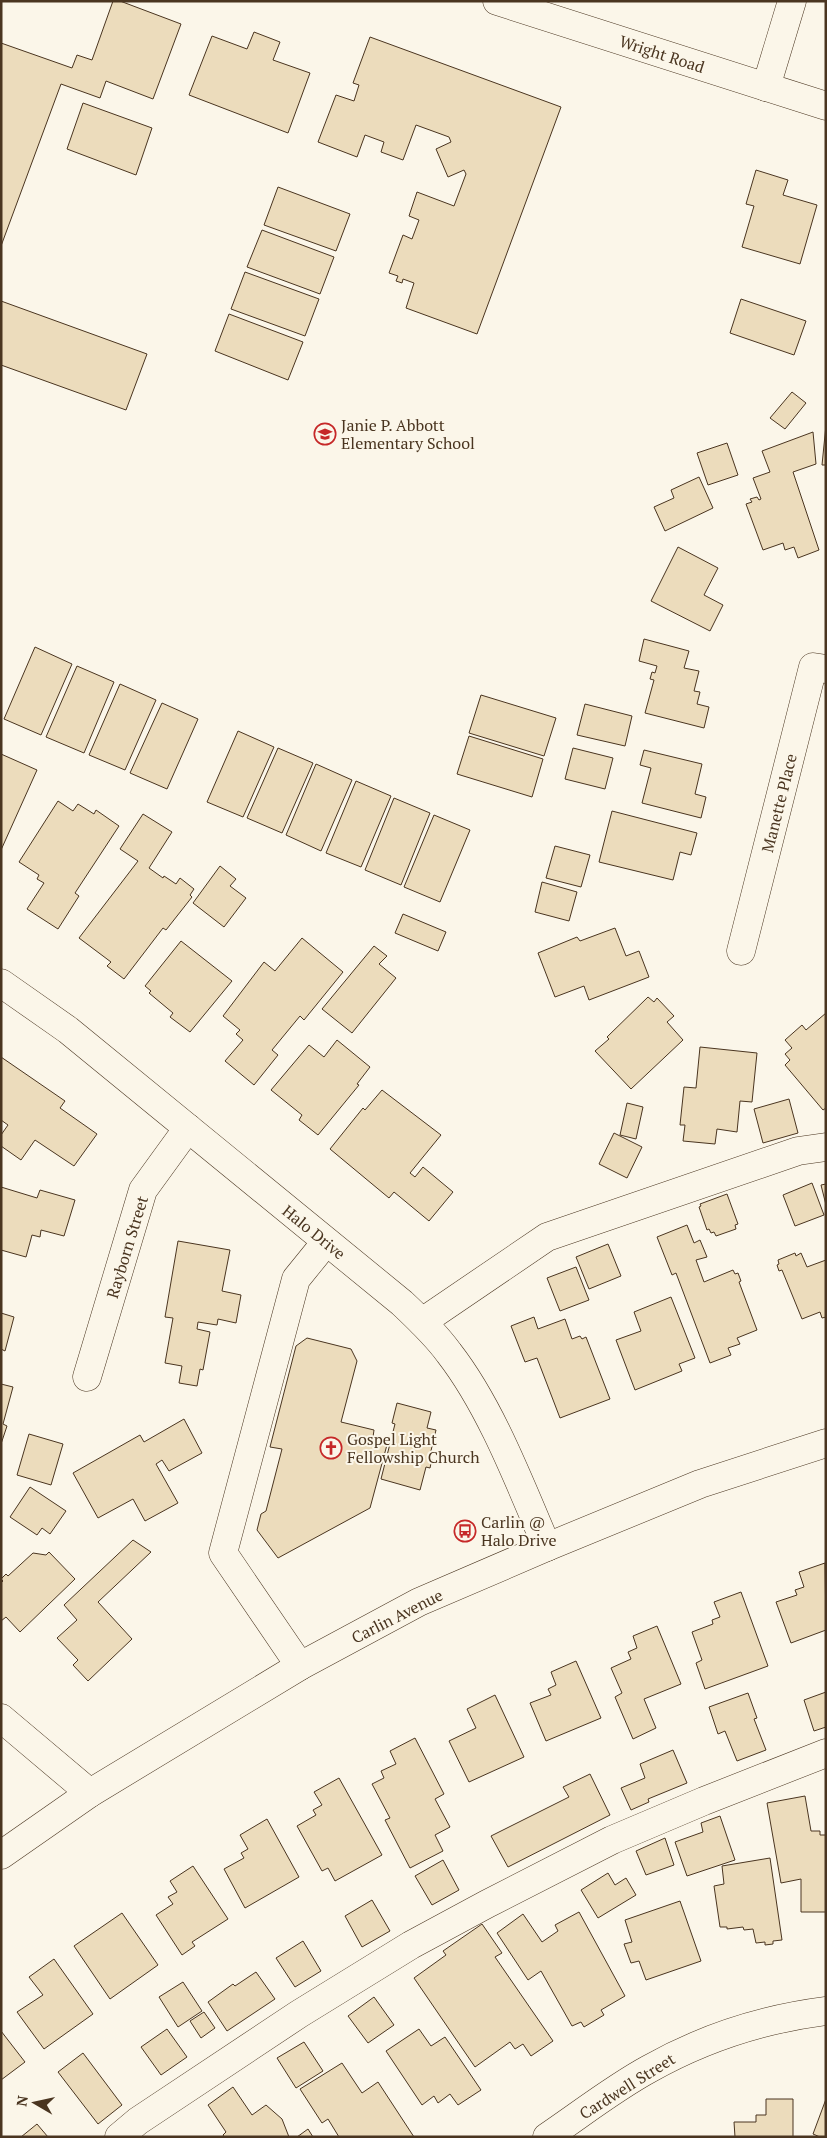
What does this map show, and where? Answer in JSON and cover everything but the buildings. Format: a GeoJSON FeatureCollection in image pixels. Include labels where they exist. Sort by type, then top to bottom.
{"type":"FeatureCollection","features":[{"type":"Feature","properties":{"kind":"street","name":"Wright Road"},"geometry":{"type":"LineString","coordinates":[[497,1],[826,106]]}},
{"type":"Feature","properties":{"kind":"street"},"geometry":{"type":"LineString","coordinates":[[766,87],[792,1]]}},
{"type":"Feature","properties":{"kind":"street","name":"Manette Place"},"geometry":{"type":"LineString","coordinates":[[740,951],[813,667],[826,669]]}},
{"type":"Feature","properties":{"kind":"street","name":"Halo Drive"},"geometry":{"type":"LineString","coordinates":[[1,984],[68,1030],[402,1303],[422,1322],[449,1353],[473,1387],[514,1470],[547,1546]]}},
{"type":"Feature","properties":{"kind":"street","name":"Rayborn Street"},"geometry":{"type":"LineString","coordinates":[[87,1377],[144,1190],[188,1128]]}},
{"type":"Feature","properties":{"kind":"street"},"geometry":{"type":"LineString","coordinates":[[422,1322],[547,1237],[798,1151],[826,1147]]}},
{"type":"Feature","properties":{"kind":"street"},"geometry":{"type":"LineString","coordinates":[[300,1666],[224,1553],[296,1280],[326,1242]]}},
{"type":"Feature","properties":{"kind":"street","name":"Carlin Avenue"},"geometry":{"type":"LineString","coordinates":[[1,1855],[90,1793],[300,1666],[419,1602],[547,1546],[700,1484],[826,1443]]}},
{"type":"Feature","properties":{"kind":"street"},"geometry":{"type":"LineString","coordinates":[[1,1718],[90,1793]]}},
{"type":"Feature","properties":{"kind":"street"},"geometry":{"type":"LineString","coordinates":[[119,2137],[138,2121],[299,2014],[411,1945],[612,1840],[704,1801],[826,1754]]}},
{"type":"Feature","properties":{"kind":"street","name":"Cardwell Street"},"geometry":{"type":"LineString","coordinates":[[547,2137],[648,2069],[702,2042],[755,2024],[826,2011]]}},
{"type":"Feature","properties":{"kind":"place","name":"Janie P. Abbott Elementary School"},"geometry":{"type":"Point","coordinates":[325,434]}},
{"type":"Feature","properties":{"kind":"place","name":"Gospel Light Fellowship Church"},"geometry":{"type":"Point","coordinates":[331,1448]}},
{"type":"Feature","properties":{"kind":"place","name":"Carlin @ Halo Drive"},"geometry":{"type":"Point","coordinates":[465,1531]}}]}
